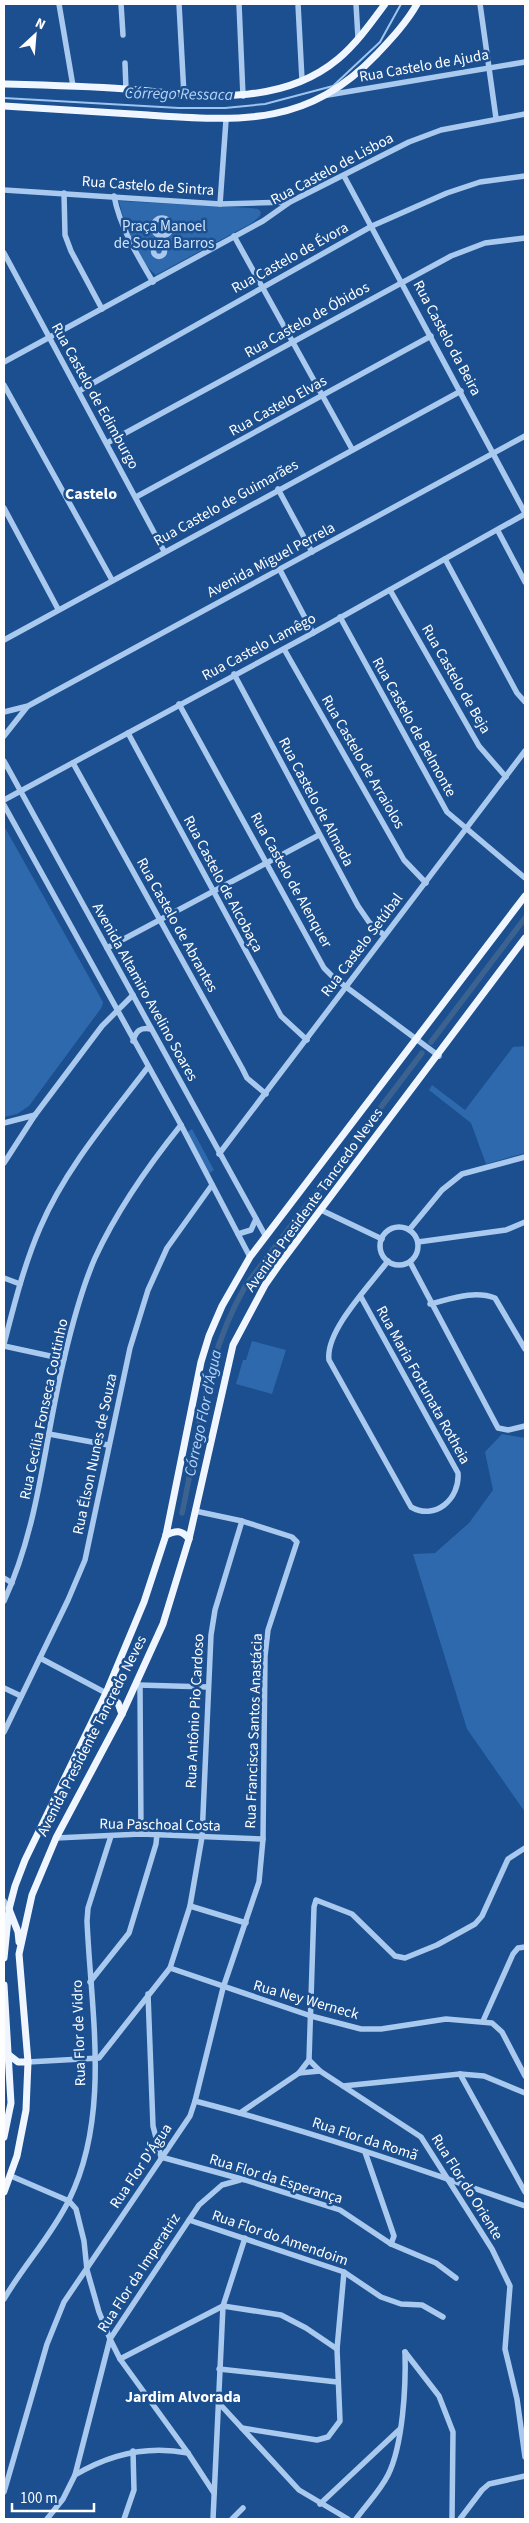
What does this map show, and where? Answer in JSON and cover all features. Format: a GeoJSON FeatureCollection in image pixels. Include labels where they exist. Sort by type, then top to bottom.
{"type":"FeatureCollection","features":[{"type":"Feature","properties":{"kind":"main road"},"geometry":{"type":"LineString","coordinates":[[4,84],[126,89],[184,95],[243,96],[273,91],[302,80],[338,59],[358,38],[385,4]]}},
{"type":"Feature","properties":{"kind":"main road"},"geometry":{"type":"LineString","coordinates":[[4,106],[226,120],[264,116],[297,108],[328,95],[362,69],[396,33],[417,4]]}},
{"type":"Feature","properties":{"kind":"main road","name":"Avenida Presidente Tancredo Neves"},"geometry":{"type":"LineString","coordinates":[[4,1958],[5,1923],[12,1892],[25,1860],[106,1693],[144,1602],[166,1535],[201,1362],[209,1336],[222,1306],[250,1256],[265,1235],[525,896]]}},
{"type":"Feature","properties":{"kind":"main road","name":"Avenida Presidente Tancredo Neves"},"geometry":{"type":"LineString","coordinates":[[4,2192],[12,2176],[23,2134],[28,2062],[19,1954],[32,1895],[56,1838],[138,1685],[163,1624],[189,1540],[233,1345],[265,1285],[439,1056],[525,938]]}},
{"type":"Feature","properties":{"kind":"main road"},"geometry":{"type":"LineString","coordinates":[[169,1520],[182,1528],[193,1523]]}},
{"type":"Feature","properties":{"kind":"main road"},"geometry":{"type":"LineString","coordinates":[[166,1535],[179,1531],[184,1533],[189,1540]]}},
{"type":"Feature","properties":{"kind":"main road"},"geometry":{"type":"LineString","coordinates":[[106,1693],[118,1703],[122,1714]]}},
{"type":"Feature","properties":{"kind":"main road"},"geometry":{"type":"LineString","coordinates":[[9,1909],[18,1932],[19,1954]]}},
{"type":"Feature","properties":{"kind":"main road"},"geometry":{"type":"LineString","coordinates":[[4,1985],[9,2055],[7,2065],[11,2103],[4,2137]]}},
{"type":"Feature","properties":{"kind":"main road"},"geometry":{"type":"LineString","coordinates":[[9,2055],[18,2062],[28,2062]]}},
{"type":"Feature","properties":{"kind":"street"},"geometry":{"type":"LineString","coordinates":[[59,4],[73,86]]}},
{"type":"Feature","properties":{"kind":"street"},"geometry":{"type":"LineString","coordinates":[[121,4],[123,35]]}},
{"type":"Feature","properties":{"kind":"street"},"geometry":{"type":"LineString","coordinates":[[179,4],[184,95]]}},
{"type":"Feature","properties":{"kind":"street"},"geometry":{"type":"LineString","coordinates":[[239,4],[243,96]]}},
{"type":"Feature","properties":{"kind":"street"},"geometry":{"type":"LineString","coordinates":[[298,4],[302,80]]}},
{"type":"Feature","properties":{"kind":"street"},"geometry":{"type":"LineString","coordinates":[[356,4],[358,38]]}},
{"type":"Feature","properties":{"kind":"street"},"geometry":{"type":"LineString","coordinates":[[480,4],[487,68],[496,118]]}},
{"type":"Feature","properties":{"kind":"street","name":"Rua Castelo de Ajuda"},"geometry":{"type":"LineString","coordinates":[[328,95],[525,62]]}},
{"type":"Feature","properties":{"kind":"street"},"geometry":{"type":"LineString","coordinates":[[124,63],[126,89]]}},
{"type":"Feature","properties":{"kind":"street","name":"Rua Castelo de Lisboa"},"geometry":{"type":"LineString","coordinates":[[4,362],[263,221],[290,202],[410,142],[441,130],[525,114]]}},
{"type":"Feature","properties":{"kind":"street"},"geometry":{"type":"LineString","coordinates":[[220,204],[226,120]]}},
{"type":"Feature","properties":{"kind":"street","name":"Rua Castelo da Beira"},"geometry":{"type":"LineString","coordinates":[[344,176],[461,390],[525,514]]}},
{"type":"Feature","properties":{"kind":"street","name":"Rua Castelo de Évora"},"geometry":{"type":"LineString","coordinates":[[78,391],[372,226],[447,193],[480,182],[525,176]]}},
{"type":"Feature","properties":{"kind":"street","name":"Rua Castelo de Sintra"},"geometry":{"type":"LineString","coordinates":[[4,190],[220,204],[290,202]]}},
{"type":"Feature","properties":{"kind":"street"},"geometry":{"type":"LineString","coordinates":[[64,193],[65,235],[71,251],[102,309]]}},
{"type":"Feature","properties":{"kind":"street"},"geometry":{"type":"LineString","coordinates":[[114,196],[116,207],[132,245],[153,282]]}},
{"type":"Feature","properties":{"kind":"street"},"geometry":{"type":"LineString","coordinates":[[258,204],[266,211],[263,221]]}},
{"type":"Feature","properties":{"kind":"street"},"geometry":{"type":"LineString","coordinates":[[234,236],[352,449]]}},
{"type":"Feature","properties":{"kind":"street","name":"Rua Castelo de Óbidos"},"geometry":{"type":"LineString","coordinates":[[107,443],[450,256],[485,243],[525,238]]}},
{"type":"Feature","properties":{"kind":"street","name":"Rua Castelo de Edimburgo"},"geometry":{"type":"LineString","coordinates":[[4,253],[164,551]]}},
{"type":"Feature","properties":{"kind":"street","name":"Rua Castelo Elvas"},"geometry":{"type":"LineString","coordinates":[[136,497],[431,336]]}},
{"type":"Feature","properties":{"kind":"street"},"geometry":{"type":"LineString","coordinates":[[4,385],[112,580]]}},
{"type":"Feature","properties":{"kind":"street","name":"Rua Castelo de Guimarães"},"geometry":{"type":"LineString","coordinates":[[4,638],[461,390]]}},
{"type":"Feature","properties":{"kind":"street","name":"Avenida Miguel Perrela"},"geometry":{"type":"LineString","coordinates":[[4,712],[28,706],[525,436]]}},
{"type":"Feature","properties":{"kind":"street"},"geometry":{"type":"LineString","coordinates":[[278,489],[312,552]]}},
{"type":"Feature","properties":{"kind":"street"},"geometry":{"type":"LineString","coordinates":[[4,508],[58,609]]}},
{"type":"Feature","properties":{"kind":"street","name":"Rua Castelo Lamêgo"},"geometry":{"type":"LineString","coordinates":[[4,800],[234,674],[284,649],[498,531],[525,514]]}},
{"type":"Feature","properties":{"kind":"street"},"geometry":{"type":"LineString","coordinates":[[498,531],[525,582]]}},
{"type":"Feature","properties":{"kind":"street"},"geometry":{"type":"LineString","coordinates":[[445,559],[518,693],[525,702]]}},
{"type":"Feature","properties":{"kind":"street"},"geometry":{"type":"LineString","coordinates":[[280,570],[313,633]]}},
{"type":"Feature","properties":{"kind":"street","name":"Rua Castelo de Beja"},"geometry":{"type":"LineString","coordinates":[[390,590],[479,746],[506,777]]}},
{"type":"Feature","properties":{"kind":"street","name":"Rua Castelo de Belmonte"},"geometry":{"type":"LineString","coordinates":[[340,617],[437,797],[447,812],[525,878]]}},
{"type":"Feature","properties":{"kind":"street","name":"Rua Castelo de Arraiolos"},"geometry":{"type":"LineString","coordinates":[[284,649],[404,860],[426,883]]}},
{"type":"Feature","properties":{"kind":"street","name":"Rua Castelo de Almada"},"geometry":{"type":"LineString","coordinates":[[234,674],[358,906],[369,922],[384,935]]}},
{"type":"Feature","properties":{"kind":"street","name":"Rua Castelo de Alenquer"},"geometry":{"type":"LineString","coordinates":[[179,704],[324,968],[346,987],[439,1056]]}},
{"type":"Feature","properties":{"kind":"street","name":"Avenida Miguel Perrela"},"geometry":{"type":"LineString","coordinates":[[4,735],[15,719],[28,706]]}},
{"type":"Feature","properties":{"kind":"street","name":"Rua Castelo de Alcobaça"},"geometry":{"type":"LineString","coordinates":[[128,733],[281,1016],[307,1040]]}},
{"type":"Feature","properties":{"kind":"street","name":"Rua Castelo Setúbal"},"geometry":{"type":"LineString","coordinates":[[219,1154],[525,751]]}},
{"type":"Feature","properties":{"kind":"street","name":"Avenida Altamiro Avelino Soares"},"geometry":{"type":"LineString","coordinates":[[4,761],[265,1235]]}},
{"type":"Feature","properties":{"kind":"street","name":"Rua Castelo de Abrantes"},"geometry":{"type":"LineString","coordinates":[[73,762],[247,1078],[266,1094]]}},
{"type":"Feature","properties":{"kind":"street"},"geometry":{"type":"LineString","coordinates":[[4,805],[181,1125],[250,1256]]}},
{"type":"Feature","properties":{"kind":"street"},"geometry":{"type":"LineString","coordinates":[[107,948],[319,835]]}},
{"type":"Feature","properties":{"kind":"street"},"geometry":{"type":"LineString","coordinates":[[4,1163],[35,1116],[102,1026],[133,994]]}},
{"type":"Feature","properties":{"kind":"street"},"geometry":{"type":"LineString","coordinates":[[133,1041],[137,1031],[142,1028],[151,1028]]}},
{"type":"Feature","properties":{"kind":"street"},"geometry":{"type":"LineString","coordinates":[[64,1359],[4,1345],[20,1284],[40,1228],[59,1190],[84,1152],[148,1067]]}},
{"type":"Feature","properties":{"kind":"street"},"geometry":{"type":"LineString","coordinates":[[4,1123],[35,1116]]}},
{"type":"Feature","properties":{"kind":"street","name":"Rua Cecília Fonseca Coutinho"},"geometry":{"type":"LineString","coordinates":[[4,1601],[33,1521],[64,1359],[84,1286],[96,1257],[149,1166],[181,1125]]}},
{"type":"Feature","properties":{"kind":"street"},"geometry":{"type":"LineString","coordinates":[[409,1230],[442,1190],[462,1174],[525,1157]]}},
{"type":"Feature","properties":{"kind":"street","name":"Rua Élson Nunes de Souza"},"geometry":{"type":"LineString","coordinates":[[4,1732],[85,1560],[96,1517],[108,1445],[130,1348],[148,1290],[168,1248],[212,1185]]}},
{"type":"Feature","properties":{"kind":"street"},"geometry":{"type":"LineString","coordinates":[[321,1210],[382,1239]]}},
{"type":"Feature","properties":{"kind":"street"},"geometry":{"type":"LineString","coordinates":[[238,1234],[251,1230],[256,1219]]}},
{"type":"Feature","properties":{"kind":"street"},"geometry":{"type":"LineString","coordinates":[[418,1242],[506,1230],[525,1222]]}},
{"type":"Feature","properties":{"kind":"street"},"geometry":{"type":"LineString","coordinates":[[396,1227],[409,1230],[418,1242],[417,1253],[410,1262],[395,1264],[388,1261],[382,1254],[382,1239],[390,1229],[396,1227]]}},
{"type":"Feature","properties":{"kind":"street","name":"Rua Maria Fortunata Rotheia"},"geometry":{"type":"LineString","coordinates":[[360,1297],[458,1473],[457,1487],[452,1495],[439,1508],[430,1513],[420,1512],[411,1506],[329,1360],[328,1351],[334,1334],[360,1297],[388,1261]]}},
{"type":"Feature","properties":{"kind":"street"},"geometry":{"type":"LineString","coordinates":[[410,1262],[430,1304],[498,1428],[508,1430],[525,1426]]}},
{"type":"Feature","properties":{"kind":"street"},"geometry":{"type":"LineString","coordinates":[[4,1278],[20,1284]]}},
{"type":"Feature","properties":{"kind":"street"},"geometry":{"type":"LineString","coordinates":[[430,1304],[470,1295],[481,1294],[495,1298],[500,1303],[525,1349]]}},
{"type":"Feature","properties":{"kind":"street"},"geometry":{"type":"LineString","coordinates":[[50,1434],[108,1445]]}},
{"type":"Feature","properties":{"kind":"street"},"geometry":{"type":"LineString","coordinates":[[195,1511],[242,1521]]}},
{"type":"Feature","properties":{"kind":"street","name":"Rua Francisca Santos Anastácia"},"geometry":{"type":"LineString","coordinates":[[242,1521],[295,1538],[297,1542],[268,1630],[263,1839]]}},
{"type":"Feature","properties":{"kind":"street","name":"Rua Antônio Pio Cardoso"},"geometry":{"type":"LineString","coordinates":[[170,1968],[190,1906],[202,1837],[208,1687],[211,1635],[215,1610],[242,1521]]}},
{"type":"Feature","properties":{"kind":"street"},"geometry":{"type":"LineString","coordinates":[[4,1578],[12,1582]]}},
{"type":"Feature","properties":{"kind":"street"},"geometry":{"type":"LineString","coordinates":[[40,1658],[106,1693]]}},
{"type":"Feature","properties":{"kind":"street"},"geometry":{"type":"LineString","coordinates":[[141,1834],[138,1685],[208,1687]]}},
{"type":"Feature","properties":{"kind":"street"},"geometry":{"type":"LineString","coordinates":[[4,1688],[21,1696]]}},
{"type":"Feature","properties":{"kind":"street"},"geometry":{"type":"LineString","coordinates":[[90,1982],[129,1933],[156,1844],[157,1834]]}},
{"type":"Feature","properties":{"kind":"street","name":"Rua Paschoal Costa"},"geometry":{"type":"LineString","coordinates":[[56,1838],[157,1834],[263,1839]]}},
{"type":"Feature","properties":{"kind":"street","name":"Rua Flor de Vidro"},"geometry":{"type":"LineString","coordinates":[[4,2298],[69,2201],[78,2180],[91,2134],[95,2059],[88,1908],[111,1836]]}},
{"type":"Feature","properties":{"kind":"street","name":"Rua Flor D'Água"},"geometry":{"type":"LineString","coordinates":[[4,2492],[54,2322],[64,2302],[190,2116],[223,1988],[259,1882],[263,1839]]}},
{"type":"Feature","properties":{"kind":"street"},"geometry":{"type":"LineString","coordinates":[[240,2113],[299,2074],[309,2060],[314,1907],[316,1900],[352,1914],[395,1956],[405,1958],[437,1945],[475,1924],[482,1916],[508,1859],[525,1848]]}},
{"type":"Feature","properties":{"kind":"street"},"geometry":{"type":"LineString","coordinates":[[4,1901],[9,1909]]}},
{"type":"Feature","properties":{"kind":"street"},"geometry":{"type":"LineString","coordinates":[[190,1906],[246,1923]]}},
{"type":"Feature","properties":{"kind":"street"},"geometry":{"type":"LineString","coordinates":[[483,2021],[513,1954],[518,1948],[525,1947]]}},
{"type":"Feature","properties":{"kind":"street"},"geometry":{"type":"LineString","coordinates":[[28,2062],[95,2059],[104,2053],[170,1968]]}},
{"type":"Feature","properties":{"kind":"street","name":"Rua Ney Werneck"},"geometry":{"type":"LineString","coordinates":[[170,1968],[223,1988],[311,2016],[361,2029],[381,2029],[446,2019],[483,2021],[498,2027],[525,2076]]}},
{"type":"Feature","properties":{"kind":"street"},"geometry":{"type":"LineString","coordinates":[[148,1994],[154,2126],[161,2157]]}},
{"type":"Feature","properties":{"kind":"street","name":"Rua Flor do Oriente"},"geometry":{"type":"LineString","coordinates":[[309,2060],[320,2071],[421,2137],[445,2178],[492,2249],[510,2286],[505,2349],[516,2399],[525,2457]]}},
{"type":"Feature","properties":{"kind":"street"},"geometry":{"type":"LineString","coordinates":[[299,2074],[320,2071]]}},
{"type":"Feature","properties":{"kind":"street"},"geometry":{"type":"LineString","coordinates":[[343,2086],[460,2074],[484,2076],[525,2093]]}},
{"type":"Feature","properties":{"kind":"street"},"geometry":{"type":"LineString","coordinates":[[460,2074],[525,2192]]}},
{"type":"Feature","properties":{"kind":"street","name":"Rua Flor da Romã"},"geometry":{"type":"LineString","coordinates":[[195,2101],[365,2152],[525,2206]]}},
{"type":"Feature","properties":{"kind":"street"},"geometry":{"type":"LineString","coordinates":[[365,2152],[394,2236],[390,2244]]}},
{"type":"Feature","properties":{"kind":"street","name":"Rua Flor da Esperança"},"geometry":{"type":"LineString","coordinates":[[161,2157],[245,2180],[340,2210],[390,2244],[436,2263],[456,2278]]}},
{"type":"Feature","properties":{"kind":"street"},"geometry":{"type":"LineString","coordinates":[[12,2176],[69,2201],[79,2216],[87,2270],[110,2339],[120,2360],[188,2453],[214,2493]]}},
{"type":"Feature","properties":{"kind":"street","name":"Rua Flor da Imperatriz"},"geometry":{"type":"LineString","coordinates":[[47,2519],[63,2499],[75,2475],[110,2339],[199,2205],[222,2185],[245,2180]]}},
{"type":"Feature","properties":{"kind":"street","name":"Rua Flor do Amendoim"},"geometry":{"type":"LineString","coordinates":[[188,2220],[344,2272],[381,2297],[401,2304],[422,2305],[443,2317]]}},
{"type":"Feature","properties":{"kind":"street"},"geometry":{"type":"LineString","coordinates":[[213,2519],[217,2401],[223,2306],[245,2238]]}},
{"type":"Feature","properties":{"kind":"street"},"geometry":{"type":"LineString","coordinates":[[242,2428],[307,2440],[323,2439],[333,2432],[340,2421],[337,2350],[344,2272]]}},
{"type":"Feature","properties":{"kind":"street"},"geometry":{"type":"LineString","coordinates":[[120,2360],[223,2306],[281,2315],[306,2328],[337,2350]]}},
{"type":"Feature","properties":{"kind":"street"},"geometry":{"type":"LineString","coordinates":[[356,2519],[387,2476],[393,2462],[406,2393],[405,2352],[439,2396],[453,2432],[452,2519]]}},
{"type":"Feature","properties":{"kind":"street"},"geometry":{"type":"LineString","coordinates":[[219,2369],[337,2382]]}},
{"type":"Feature","properties":{"kind":"street"},"geometry":{"type":"LineString","coordinates":[[217,2401],[300,2490],[320,2504],[348,2519]]}},
{"type":"Feature","properties":{"kind":"street"},"geometry":{"type":"LineString","coordinates":[[320,2504],[400,2428]]}},
{"type":"Feature","properties":{"kind":"street"},"geometry":{"type":"LineString","coordinates":[[75,2475],[94,2463],[134,2451],[161,2449],[188,2453]]}},
{"type":"Feature","properties":{"kind":"street"},"geometry":{"type":"LineString","coordinates":[[124,2519],[134,2490],[134,2451]]}},
{"type":"Feature","properties":{"kind":"street"},"geometry":{"type":"LineString","coordinates":[[460,2519],[486,2486],[525,2476]]}},
{"type":"Feature","properties":{"kind":"street"},"geometry":{"type":"LineString","coordinates":[[232,2519],[243,2508]]}},
{"type":"Feature","properties":{"kind":"green space","name":"Praça Manoel de Souza Barros"},"geometry":{"type":"Polygon","coordinates":[[[119,201],[251,208],[258,209],[261,212],[260,216],[252,223],[156,275],[142,260],[132,241],[119,201]]]}},
{"type":"Feature","properties":{"kind":"green space"},"geometry":{"type":"Polygon","coordinates":[[[4,826],[103,1002],[102,1007],[29,1106],[17,1114],[4,1117],[4,826]]]}},
{"type":"Feature","properties":{"kind":"green space"},"geometry":{"type":"Polygon","coordinates":[[[525,1046],[525,1153],[486,1164],[471,1123],[429,1090],[432,1085],[465,1110],[513,1047],[525,1046]]]}},
{"type":"Feature","properties":{"kind":"green space"},"geometry":{"type":"Polygon","coordinates":[[[192,1129],[214,1170],[208,1174],[186,1133],[192,1129]]]}},
{"type":"Feature","properties":{"kind":"green space"},"geometry":{"type":"Polygon","coordinates":[[[252,1341],[286,1350],[272,1394],[236,1384],[243,1360],[246,1360],[252,1341]]]}},
{"type":"Feature","properties":{"kind":"green space"},"geometry":{"type":"Polygon","coordinates":[[[502,1434],[525,1438],[525,1812],[467,1729],[413,1554],[435,1553],[469,1523],[493,1490],[485,1452],[502,1434]]]}},
{"type":"Feature","properties":{"kind":"waterway","name":"Córrego Ressaca"},"geometry":{"type":"LineString","coordinates":[[4,98],[179,108],[225,108],[265,104],[333,86],[380,42],[401,4]]}},
{"type":"Feature","properties":{"kind":"waterway"},"geometry":{"type":"LineString","coordinates":[[431,1042],[525,918]]}},
{"type":"Feature","properties":{"kind":"waterway","name":"Córrego Flor d'Água"},"geometry":{"type":"LineString","coordinates":[[182,1513],[212,1368],[220,1340],[246,1285],[422,1053]]}},
{"type":"Feature","properties":{"kind":"district","name":"Castelo"},"geometry":{"type":"Point","coordinates":[91,494]}},
{"type":"Feature","properties":{"kind":"district","name":"Jardim Alvorada"},"geometry":{"type":"Point","coordinates":[183,2397]}}]}
